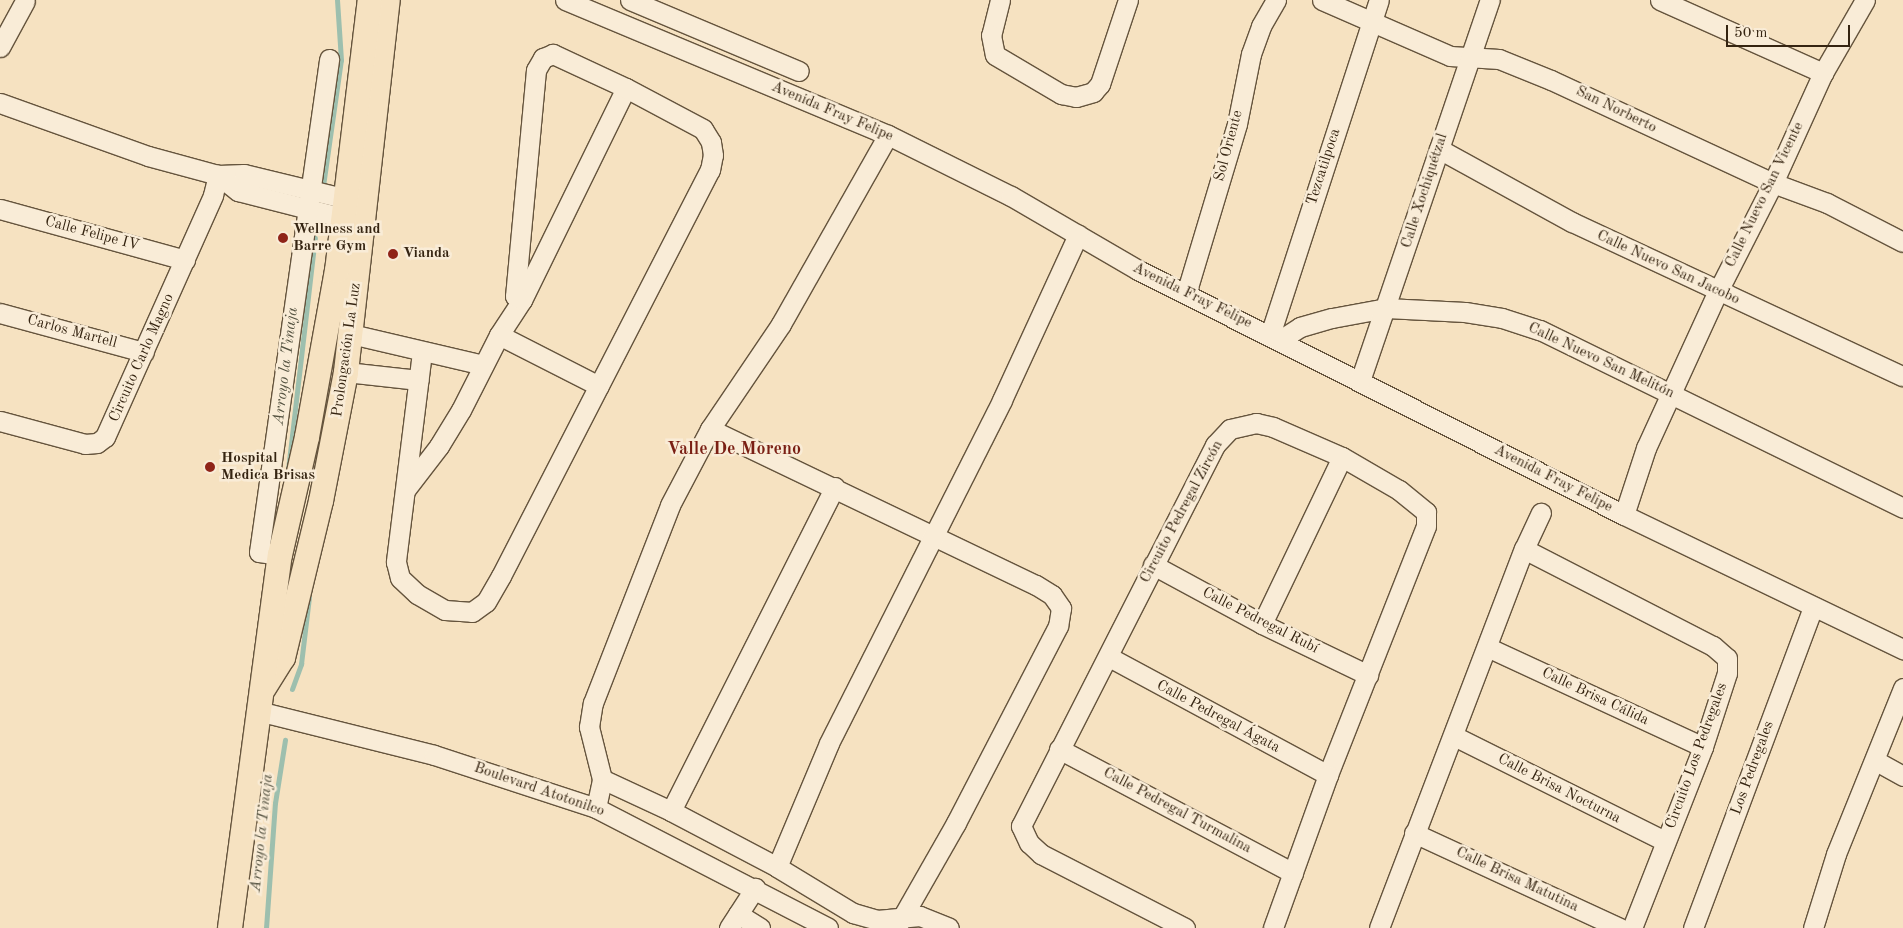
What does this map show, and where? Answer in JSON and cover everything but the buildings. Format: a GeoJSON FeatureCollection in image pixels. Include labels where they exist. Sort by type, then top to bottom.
{"type":"FeatureCollection","features":[{"type":"Feature","properties":{"kind":"main road","name":"Prolongación La Luz"},"geometry":{"type":"LineString","coordinates":[[230,928],[261,700],[264,663],[280,555],[320,370],[346,209],[370,0]]}},
{"type":"Feature","properties":{"kind":"main road","name":"Prolongación La Luz"},"geometry":{"type":"LineString","coordinates":[[261,700],[282,658],[321,501],[346,372],[388,0]]}},
{"type":"Feature","properties":{"kind":"street","name":"Avenida Fray Felipe"},"geometry":{"type":"LineString","coordinates":[[565,0],[888,135],[1011,196],[1186,294],[1275,337],[1624,515],[1903,649]]}},
{"type":"Feature","properties":{"kind":"street","name":"Avenida Fray Felipe"},"geometry":{"type":"LineString","coordinates":[[630,0],[799,71]]}},
{"type":"Feature","properties":{"kind":"street"},"geometry":{"type":"LineString","coordinates":[[1000,0],[991,35],[995,55],[1061,94],[1076,97],[1093,92],[1100,84],[1128,0]]}},
{"type":"Feature","properties":{"kind":"street","name":"Sol Oriente"},"geometry":{"type":"LineString","coordinates":[[1186,294],[1237,124],[1251,54],[1261,26],[1276,0]]}},
{"type":"Feature","properties":{"kind":"street","name":"San Norberto"},"geometry":{"type":"LineString","coordinates":[[1322,0],[1450,56],[1499,59],[1551,80],[1773,183],[1826,203],[1903,242]]}},
{"type":"Feature","properties":{"kind":"street","name":"Tezcatilpoca"},"geometry":{"type":"LineString","coordinates":[[1275,337],[1379,0]]}},
{"type":"Feature","properties":{"kind":"street","name":"Calle Xochiquétzal"},"geometry":{"type":"LineString","coordinates":[[1360,381],[1490,0]]}},
{"type":"Feature","properties":{"kind":"street"},"geometry":{"type":"LineString","coordinates":[[1660,0],[1823,73]]}},
{"type":"Feature","properties":{"kind":"street","name":"Calle Nuevo San Vicente"},"geometry":{"type":"LineString","coordinates":[[1624,515],[1640,465],[1718,291],[1773,183],[1823,73],[1865,0]]}},
{"type":"Feature","properties":{"kind":"street"},"geometry":{"type":"LineString","coordinates":[[0,47],[25,1]]}},
{"type":"Feature","properties":{"kind":"street"},"geometry":{"type":"LineString","coordinates":[[422,352],[406,489],[395,549],[400,578],[417,594],[445,610],[472,612],[486,602],[502,576],[710,170],[713,155],[711,142],[703,129],[626,88],[553,54],[543,58],[536,70],[515,296],[522,300]]}},
{"type":"Feature","properties":{"kind":"street"},"geometry":{"type":"LineString","coordinates":[[280,555],[259,552],[329,59]]}},
{"type":"Feature","properties":{"kind":"street"},"geometry":{"type":"LineString","coordinates":[[406,489],[439,446],[499,335],[522,300],[626,88]]}},
{"type":"Feature","properties":{"kind":"street"},"geometry":{"type":"LineString","coordinates":[[0,103],[148,156],[218,176],[244,174],[310,191],[346,209]]}},
{"type":"Feature","properties":{"kind":"street"},"geometry":{"type":"LineString","coordinates":[[596,808],[602,779],[589,727],[599,680],[670,505],[710,429],[781,324],[888,135]]}},
{"type":"Feature","properties":{"kind":"street","name":"Calle Nuevo San Jacobo"},"geometry":{"type":"LineString","coordinates":[[1438,149],[1572,222],[1903,376]]}},
{"type":"Feature","properties":{"kind":"street"},"geometry":{"type":"LineString","coordinates":[[218,176],[238,191],[308,210],[346,209]]}},
{"type":"Feature","properties":{"kind":"street","name":"Circuito Carlo Magno"},"geometry":{"type":"LineString","coordinates":[[0,421],[84,444],[97,444],[112,426],[185,260],[218,176]]}},
{"type":"Feature","properties":{"kind":"street","name":"Calle Felipe IV"},"geometry":{"type":"LineString","coordinates":[[0,209],[185,260]]}},
{"type":"Feature","properties":{"kind":"street"},"geometry":{"type":"LineString","coordinates":[[777,867],[830,743],[931,537],[1002,400],[1078,235]]}},
{"type":"Feature","properties":{"kind":"street","name":"Calle Nuevo San Melitón"},"geometry":{"type":"LineString","coordinates":[[1275,337],[1308,325],[1386,308],[1465,312],[1502,318],[1540,330],[1903,508]]}},
{"type":"Feature","properties":{"kind":"street","name":"Carlos Martell"},"geometry":{"type":"LineString","coordinates":[[0,313],[144,352]]}},
{"type":"Feature","properties":{"kind":"street"},"geometry":{"type":"LineString","coordinates":[[351,334],[422,352],[483,364]]}},
{"type":"Feature","properties":{"kind":"street"},"geometry":{"type":"LineString","coordinates":[[499,335],[599,386]]}},
{"type":"Feature","properties":{"kind":"street"},"geometry":{"type":"LineString","coordinates":[[346,372],[419,380]]}},
{"type":"Feature","properties":{"kind":"street","name":"Circuito Pedregal Zircón"},"geometry":{"type":"LineString","coordinates":[[1185,928],[1042,854],[1029,843],[1022,826],[1025,815],[1109,657],[1153,565],[1215,445],[1230,428],[1256,423],[1273,427],[1342,457],[1399,490],[1426,512],[1425,534],[1328,775],[1273,928]]}},
{"type":"Feature","properties":{"kind":"street"},"geometry":{"type":"LineString","coordinates":[[710,429],[835,487],[931,537],[1036,585],[1058,601],[1061,616],[956,823],[900,922]]}},
{"type":"Feature","properties":{"kind":"street"},"geometry":{"type":"LineString","coordinates":[[1262,624],[1342,457]]}},
{"type":"Feature","properties":{"kind":"street"},"geometry":{"type":"LineString","coordinates":[[671,810],[835,487]]}},
{"type":"Feature","properties":{"kind":"street"},"geometry":{"type":"LineString","coordinates":[[1383,926],[1414,833],[1454,736],[1524,550],[1541,513]]}},
{"type":"Feature","properties":{"kind":"street","name":"Circuito Los Pedregales"},"geometry":{"type":"LineString","coordinates":[[1524,550],[1722,652],[1727,658],[1727,673],[1703,747],[1632,928]]}},
{"type":"Feature","properties":{"kind":"street","name":"Calle Pedregal Rubí"},"geometry":{"type":"LineString","coordinates":[[1153,565],[1262,624],[1368,675]]}},
{"type":"Feature","properties":{"kind":"street","name":"Los Pedregales"},"geometry":{"type":"LineString","coordinates":[[1693,928],[1813,607]]}},
{"type":"Feature","properties":{"kind":"street","name":"Calle Brisa Cálida"},"geometry":{"type":"LineString","coordinates":[[1487,647],[1703,747]]}},
{"type":"Feature","properties":{"kind":"street","name":"Calle Pedregal Ágata"},"geometry":{"type":"LineString","coordinates":[[1109,657],[1328,775]]}},
{"type":"Feature","properties":{"kind":"street"},"geometry":{"type":"LineString","coordinates":[[1813,928],[1836,854],[1876,762],[1903,688]]}},
{"type":"Feature","properties":{"kind":"street","name":"Boulevard Atotonilco"},"geometry":{"type":"LineString","coordinates":[[261,700],[596,808],[755,888],[828,928]]}},
{"type":"Feature","properties":{"kind":"street","name":"Calle Brisa Nocturna"},"geometry":{"type":"LineString","coordinates":[[1454,736],[1665,841]]}},
{"type":"Feature","properties":{"kind":"street","name":"Calle Pedregal Turmalina"},"geometry":{"type":"LineString","coordinates":[[1059,749],[1293,872]]}},
{"type":"Feature","properties":{"kind":"street"},"geometry":{"type":"LineString","coordinates":[[1876,762],[1903,776]]}},
{"type":"Feature","properties":{"kind":"street"},"geometry":{"type":"LineString","coordinates":[[602,779],[671,810],[777,867],[853,913],[877,920],[900,922],[920,916],[949,928]]}},
{"type":"Feature","properties":{"kind":"street","name":"Calle Brisa Matutina"},"geometry":{"type":"LineString","coordinates":[[1414,833],[1620,928]]}},
{"type":"Feature","properties":{"kind":"street"},"geometry":{"type":"LineString","coordinates":[[755,888],[734,921],[760,928]]}},
{"type":"Feature","properties":{"kind":"waterway","name":"Arroyo la Tinaja"},"geometry":{"type":"LineString","coordinates":[[323,186],[341,60],[337,0]]}},
{"type":"Feature","properties":{"kind":"waterway","name":"Arroyo la Tinaja"},"geometry":{"type":"LineString","coordinates":[[286,487],[315,238]]}},
{"type":"Feature","properties":{"kind":"waterway","name":"Arroyo la Tinaja"},"geometry":{"type":"LineString","coordinates":[[292,689],[301,664],[309,597]]}},
{"type":"Feature","properties":{"kind":"waterway","name":"Arroyo la Tinaja"},"geometry":{"type":"LineString","coordinates":[[266,928],[275,803],[285,740]]}},
{"type":"Feature","properties":{"kind":"place","name":"Wellness and Barre Gym"},"geometry":{"type":"Point","coordinates":[283,238]}},
{"type":"Feature","properties":{"kind":"place","name":"Vianda"},"geometry":{"type":"Point","coordinates":[393,254]}},
{"type":"Feature","properties":{"kind":"place","name":"Hospital Medica Brisas"},"geometry":{"type":"Point","coordinates":[210,467]}},
{"type":"Feature","properties":{"kind":"district","name":"Valle De Moreno"},"geometry":{"type":"Point","coordinates":[734,449]}}]}
